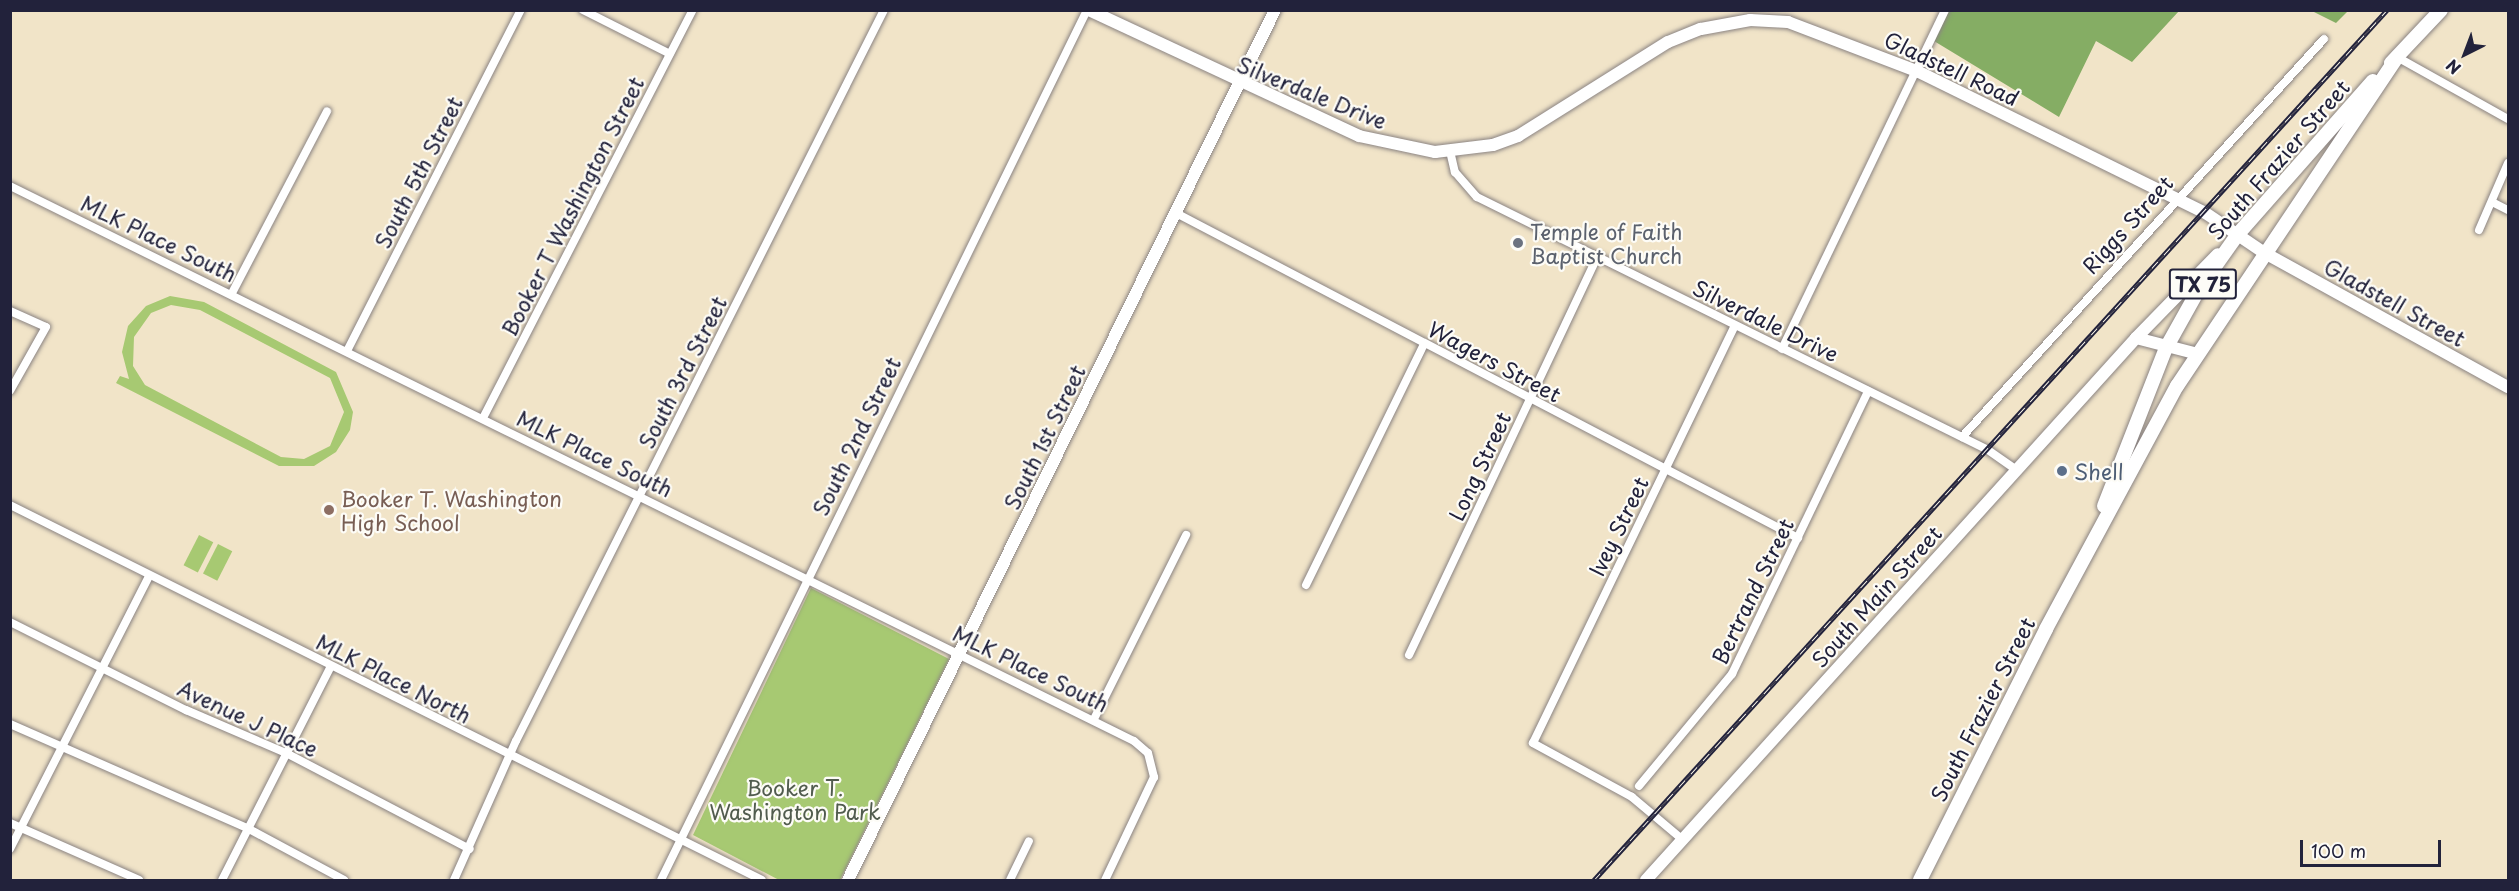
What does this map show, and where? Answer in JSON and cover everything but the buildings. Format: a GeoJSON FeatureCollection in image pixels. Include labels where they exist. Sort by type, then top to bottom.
{"type":"FeatureCollection","features":[{"type":"Feature","properties":{"kind":"main road","name":"South Frazier Street"},"geometry":{"type":"LineString","coordinates":[[2084,558],[2166,348],[2238,234],[2343,111],[2441,10]]}},
{"type":"Feature","properties":{"kind":"main road","name":"South Frazier Street"},"geometry":{"type":"LineString","coordinates":[[1920,880],[2084,558],[2198,354],[2263,252],[2397,57]]}},
{"type":"Feature","properties":{"kind":"street","name":"South 5th Street"},"geometry":{"type":"LineString","coordinates":[[347,351],[521,10]]}},
{"type":"Feature","properties":{"kind":"street"},"geometry":{"type":"LineString","coordinates":[[583,10],[670,54]]}},
{"type":"Feature","properties":{"kind":"street","name":"Booker T Washington Street"},"geometry":{"type":"LineString","coordinates":[[483,418],[693,10]]}},
{"type":"Feature","properties":{"kind":"street","name":"South 3rd Street"},"geometry":{"type":"LineString","coordinates":[[458,879],[510,756],[884,10]]}},
{"type":"Feature","properties":{"kind":"street","name":"Silverdale Drive"},"geometry":{"type":"LineString","coordinates":[[1088,10],[1240,85],[1359,136],[1450,151],[1455,172],[1477,197],[1596,260],[1962,436],[2017,470]]}},
{"type":"Feature","properties":{"kind":"street","name":"South 2nd Street"},"geometry":{"type":"LineString","coordinates":[[661,880],[776,656],[807,578],[1088,10]]}},
{"type":"Feature","properties":{"kind":"street","name":"South 1st Street"},"geometry":{"type":"LineString","coordinates":[[848,880],[1275,10]]}},
{"type":"Feature","properties":{"kind":"street"},"geometry":{"type":"LineString","coordinates":[[1782,349],[1919,72],[1945,10]]}},
{"type":"Feature","properties":{"kind":"street","name":"Gladstell Road"},"geometry":{"type":"LineString","coordinates":[[1450,151],[1518,136],[1668,42],[1734,22],[1788,22],[1919,72],[2175,198],[2238,234],[2263,252]]}},
{"type":"Feature","properties":{"kind":"street","name":"Riggs Street"},"geometry":{"type":"LineString","coordinates":[[1962,436],[2175,198],[2324,39]]}},
{"type":"Feature","properties":{"kind":"street"},"geometry":{"type":"LineString","coordinates":[[2397,57],[2508,119]]}},
{"type":"Feature","properties":{"kind":"street"},"geometry":{"type":"LineString","coordinates":[[232,294],[327,111]]}},
{"type":"Feature","properties":{"kind":"street"},"geometry":{"type":"LineString","coordinates":[[2479,230],[2494,202],[2508,163]]}},
{"type":"Feature","properties":{"kind":"street","name":"MLK Place South"},"geometry":{"type":"LineString","coordinates":[[10,186],[1094,719],[1134,741],[1154,765],[1147,798],[1105,880]]}},
{"type":"Feature","properties":{"kind":"street"},"geometry":{"type":"LineString","coordinates":[[2494,202],[2508,210]]}},
{"type":"Feature","properties":{"kind":"street","name":"Wagers Street"},"geometry":{"type":"LineString","coordinates":[[1176,213],[1530,401],[1798,538]]}},
{"type":"Feature","properties":{"kind":"street","name":"South Main Street"},"geometry":{"type":"LineString","coordinates":[[1646,880],[2136,338],[2238,234]]}},
{"type":"Feature","properties":{"kind":"street","name":"Gladstell Street"},"geometry":{"type":"LineString","coordinates":[[2263,252],[2508,387]]}},
{"type":"Feature","properties":{"kind":"street","name":"Long Street"},"geometry":{"type":"LineString","coordinates":[[1409,655],[1596,260]]}},
{"type":"Feature","properties":{"kind":"street"},"geometry":{"type":"LineString","coordinates":[[10,311],[46,327],[10,391]]}},
{"type":"Feature","properties":{"kind":"street","name":"Ivey Street"},"geometry":{"type":"LineString","coordinates":[[1683,840],[1632,797],[1533,743],[1735,326]]}},
{"type":"Feature","properties":{"kind":"street"},"geometry":{"type":"LineString","coordinates":[[2136,338],[2166,348],[2198,354]]}},
{"type":"Feature","properties":{"kind":"street"},"geometry":{"type":"LineString","coordinates":[[1306,585],[1424,344]]}},
{"type":"Feature","properties":{"kind":"street","name":"Bertrand Street"},"geometry":{"type":"LineString","coordinates":[[1639,786],[1732,674],[1868,392]]}},
{"type":"Feature","properties":{"kind":"street","name":"MLK Place North"},"geometry":{"type":"LineString","coordinates":[[10,505],[762,880]]}},
{"type":"Feature","properties":{"kind":"street"},"geometry":{"type":"LineString","coordinates":[[1094,719],[1186,535]]}},
{"type":"Feature","properties":{"kind":"street"},"geometry":{"type":"LineString","coordinates":[[10,849],[149,576]]}},
{"type":"Feature","properties":{"kind":"street","name":"Avenue J Place"},"geometry":{"type":"LineString","coordinates":[[10,622],[288,754],[470,849]]}},
{"type":"Feature","properties":{"kind":"street"},"geometry":{"type":"LineString","coordinates":[[222,880],[331,666]]}},
{"type":"Feature","properties":{"kind":"street"},"geometry":{"type":"LineString","coordinates":[[10,724],[249,829],[344,880]]}},
{"type":"Feature","properties":{"kind":"street"},"geometry":{"type":"LineString","coordinates":[[10,823],[139,880]]}},
{"type":"Feature","properties":{"kind":"street"},"geometry":{"type":"LineString","coordinates":[[1010,880],[1029,841]]}},
{"type":"Feature","properties":{"kind":"green space"},"geometry":{"type":"Polygon","coordinates":[[[1944,11],[2179,11],[2132,62],[2096,41],[2059,117],[1934,41],[1944,11]]]}},
{"type":"Feature","properties":{"kind":"green space"},"geometry":{"type":"Polygon","coordinates":[[[2312,11],[2348,11],[2336,23],[2312,11]]]}},
{"type":"Feature","properties":{"kind":"green space"},"geometry":{"type":"Polygon","coordinates":[[[170,296],[204,302],[336,372],[353,412],[350,430],[336,452],[314,466],[279,466],[116,383],[120,376],[129,379],[122,352],[128,326],[146,306],[170,296]],[[171,305],[151,313],[134,337],[133,366],[145,385],[281,457],[304,459],[330,446],[344,412],[330,378],[200,310],[171,305]]]}},
{"type":"Feature","properties":{"kind":"green space"},"geometry":{"type":"Polygon","coordinates":[[[199,535],[213,542],[198,573],[184,565],[199,535]]]}},
{"type":"Feature","properties":{"kind":"green space"},"geometry":{"type":"Polygon","coordinates":[[[218,544],[232,551],[217,581],[203,573],[218,544]]]}},
{"type":"Feature","properties":{"kind":"green space","name":"Booker T. Washington Park"},"geometry":{"type":"Polygon","coordinates":[[[811,588],[949,659],[840,880],[779,880],[693,835],[811,588]]]}},
{"type":"Feature","properties":{"kind":"railway"},"geometry":{"type":"LineString","coordinates":[[1594,880],[2387,10]]}},
{"type":"Feature","properties":{"kind":"place","name":"Temple of Faith Baptist Church"},"geometry":{"type":"Point","coordinates":[1518,243]}},
{"type":"Feature","properties":{"kind":"place","name":"Shell"},"geometry":{"type":"Point","coordinates":[2062,471]}},
{"type":"Feature","properties":{"kind":"place","name":"Booker T. Washington High School"},"geometry":{"type":"Point","coordinates":[329,510]}}]}
